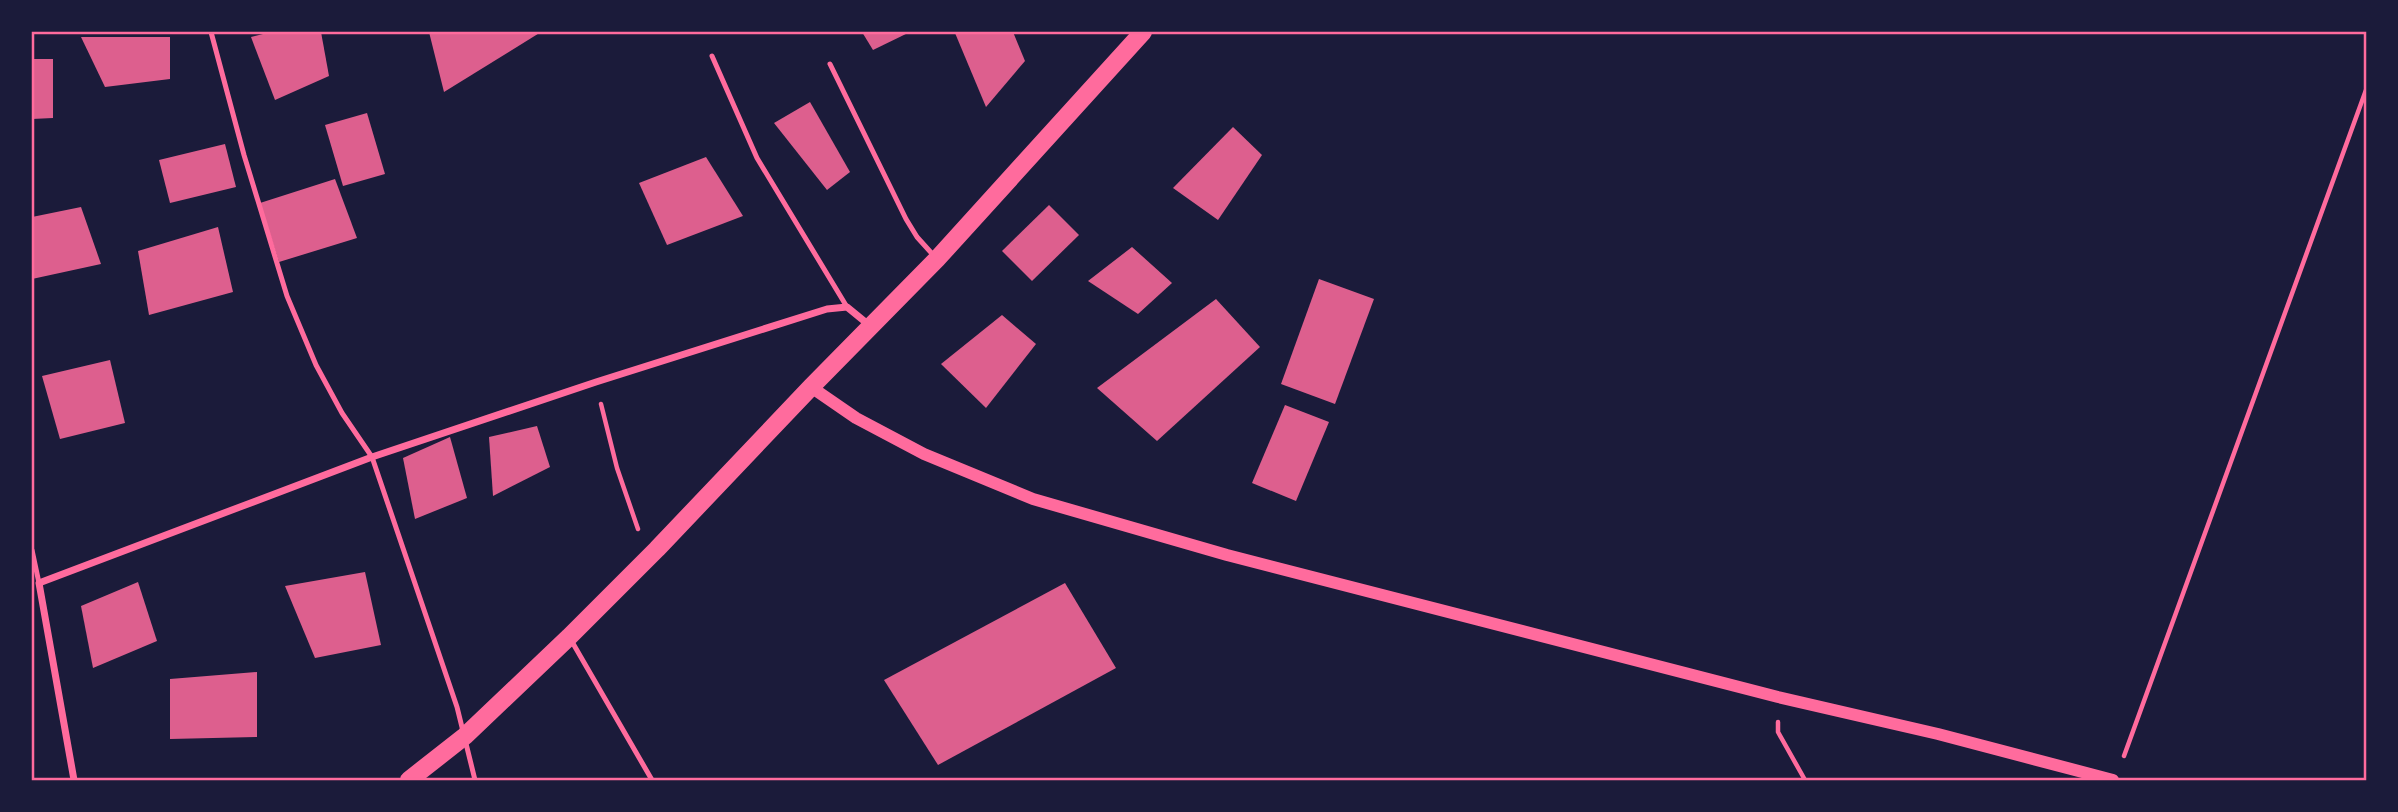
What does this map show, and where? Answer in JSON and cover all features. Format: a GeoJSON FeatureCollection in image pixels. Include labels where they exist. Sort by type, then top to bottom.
{"type":"FeatureCollection","features":[{"type":"Feature","properties":{"kind":"main road"},"geometry":{"type":"LineString","coordinates":[[410,780],[465,736],[657,550],[937,259],[1136,36]]}},
{"type":"Feature","properties":{"kind":"street"},"geometry":{"type":"LineString","coordinates":[[74,780],[39,583],[372,457],[827,309],[847,307],[870,326]]}},
{"type":"Feature","properties":{"kind":"street"},"geometry":{"type":"LineString","coordinates":[[811,387],[856,418],[924,454],[1033,499],[1227,555],[2113,780]]}},
{"type":"Feature","properties":{"kind":"lane"},"geometry":{"type":"LineString","coordinates":[[211,32],[244,155],[287,296],[316,365],[342,413],[372,457],[465,736],[475,780]]}},
{"type":"Feature","properties":{"kind":"lane"},"geometry":{"type":"LineString","coordinates":[[712,56],[757,158],[847,307]]}},
{"type":"Feature","properties":{"kind":"lane"},"geometry":{"type":"LineString","coordinates":[[830,64],[906,219],[917,237],[937,259]]}},
{"type":"Feature","properties":{"kind":"lane"},"geometry":{"type":"LineString","coordinates":[[32,551],[39,583]]}},
{"type":"Feature","properties":{"kind":"lane"},"geometry":{"type":"LineString","coordinates":[[569,637],[652,780]]}},
{"type":"Feature","properties":{"kind":"path"},"geometry":{"type":"LineString","coordinates":[[2119,768],[2367,90]]}},
{"type":"Feature","properties":{"kind":"path"},"geometry":{"type":"LineString","coordinates":[[596,382],[617,468],[638,529],[657,550]]}},
{"type":"Feature","properties":{"kind":"path"},"geometry":{"type":"LineString","coordinates":[[1778,697],[1777,732],[1805,780]]}},
{"type":"Feature","properties":{"kind":"building"},"geometry":{"type":"Polygon","coordinates":[[[271,32],[321,32],[329,76],[275,100],[251,37],[271,32]]]}},
{"type":"Feature","properties":{"kind":"building"},"geometry":{"type":"Polygon","coordinates":[[[429,32],[541,32],[444,92],[429,32]]]}},
{"type":"Feature","properties":{"kind":"building"},"geometry":{"type":"Polygon","coordinates":[[[862,32],[910,32],[873,50],[862,32]]]}},
{"type":"Feature","properties":{"kind":"building"},"geometry":{"type":"Polygon","coordinates":[[[1013,32],[1025,61],[986,107],[955,33],[1013,32]]]}},
{"type":"Feature","properties":{"kind":"building"},"geometry":{"type":"Polygon","coordinates":[[[81,37],[170,37],[170,79],[105,87],[81,37]]]}},
{"type":"Feature","properties":{"kind":"building"},"geometry":{"type":"Polygon","coordinates":[[[32,59],[53,59],[53,118],[32,119],[32,59]]]}},
{"type":"Feature","properties":{"kind":"building"},"geometry":{"type":"Polygon","coordinates":[[[810,102],[850,172],[827,190],[774,123],[810,102]]]}},
{"type":"Feature","properties":{"kind":"building"},"geometry":{"type":"Polygon","coordinates":[[[367,113],[385,174],[343,186],[325,125],[367,113]]]}},
{"type":"Feature","properties":{"kind":"building"},"geometry":{"type":"Polygon","coordinates":[[[1233,127],[1262,155],[1218,220],[1173,188],[1233,127]]]}},
{"type":"Feature","properties":{"kind":"building"},"geometry":{"type":"Polygon","coordinates":[[[225,144],[236,187],[170,203],[159,160],[225,144]]]}},
{"type":"Feature","properties":{"kind":"building"},"geometry":{"type":"Polygon","coordinates":[[[706,157],[743,216],[667,245],[639,183],[706,157]]]}},
{"type":"Feature","properties":{"kind":"building"},"geometry":{"type":"Polygon","coordinates":[[[335,179],[357,238],[279,262],[260,203],[335,179]]]}},
{"type":"Feature","properties":{"kind":"building"},"geometry":{"type":"Polygon","coordinates":[[[1049,205],[1079,235],[1032,281],[1002,251],[1049,205]]]}},
{"type":"Feature","properties":{"kind":"building"},"geometry":{"type":"Polygon","coordinates":[[[81,207],[101,264],[32,279],[32,217],[81,207]]]}},
{"type":"Feature","properties":{"kind":"building"},"geometry":{"type":"Polygon","coordinates":[[[218,227],[233,292],[149,315],[138,251],[218,227]]]}},
{"type":"Feature","properties":{"kind":"building"},"geometry":{"type":"Polygon","coordinates":[[[1132,247],[1172,283],[1138,314],[1088,281],[1132,247]]]}},
{"type":"Feature","properties":{"kind":"building"},"geometry":{"type":"Polygon","coordinates":[[[1319,279],[1374,299],[1335,404],[1281,384],[1319,279]]]}},
{"type":"Feature","properties":{"kind":"building"},"geometry":{"type":"Polygon","coordinates":[[[1216,299],[1260,347],[1157,441],[1097,388],[1216,299]]]}},
{"type":"Feature","properties":{"kind":"building"},"geometry":{"type":"Polygon","coordinates":[[[1002,315],[1036,344],[986,408],[941,364],[1002,315]]]}},
{"type":"Feature","properties":{"kind":"building"},"geometry":{"type":"Polygon","coordinates":[[[110,360],[125,423],[60,439],[42,376],[110,360]]]}},
{"type":"Feature","properties":{"kind":"building"},"geometry":{"type":"Polygon","coordinates":[[[1285,405],[1329,422],[1296,501],[1252,483],[1285,405]]]}},
{"type":"Feature","properties":{"kind":"building"},"geometry":{"type":"Polygon","coordinates":[[[537,426],[550,467],[493,496],[489,437],[537,426]]]}},
{"type":"Feature","properties":{"kind":"building"},"geometry":{"type":"Polygon","coordinates":[[[450,437],[467,498],[415,519],[403,458],[450,437]]]}},
{"type":"Feature","properties":{"kind":"building"},"geometry":{"type":"Polygon","coordinates":[[[365,572],[381,645],[315,658],[285,586],[365,572]]]}},
{"type":"Feature","properties":{"kind":"building"},"geometry":{"type":"Polygon","coordinates":[[[138,582],[157,641],[93,668],[81,606],[138,582]]]}},
{"type":"Feature","properties":{"kind":"building"},"geometry":{"type":"Polygon","coordinates":[[[1065,583],[1116,668],[938,765],[884,680],[1065,583]]]}},
{"type":"Feature","properties":{"kind":"building"},"geometry":{"type":"Polygon","coordinates":[[[257,672],[257,737],[170,739],[170,679],[257,672]]]}}]}
